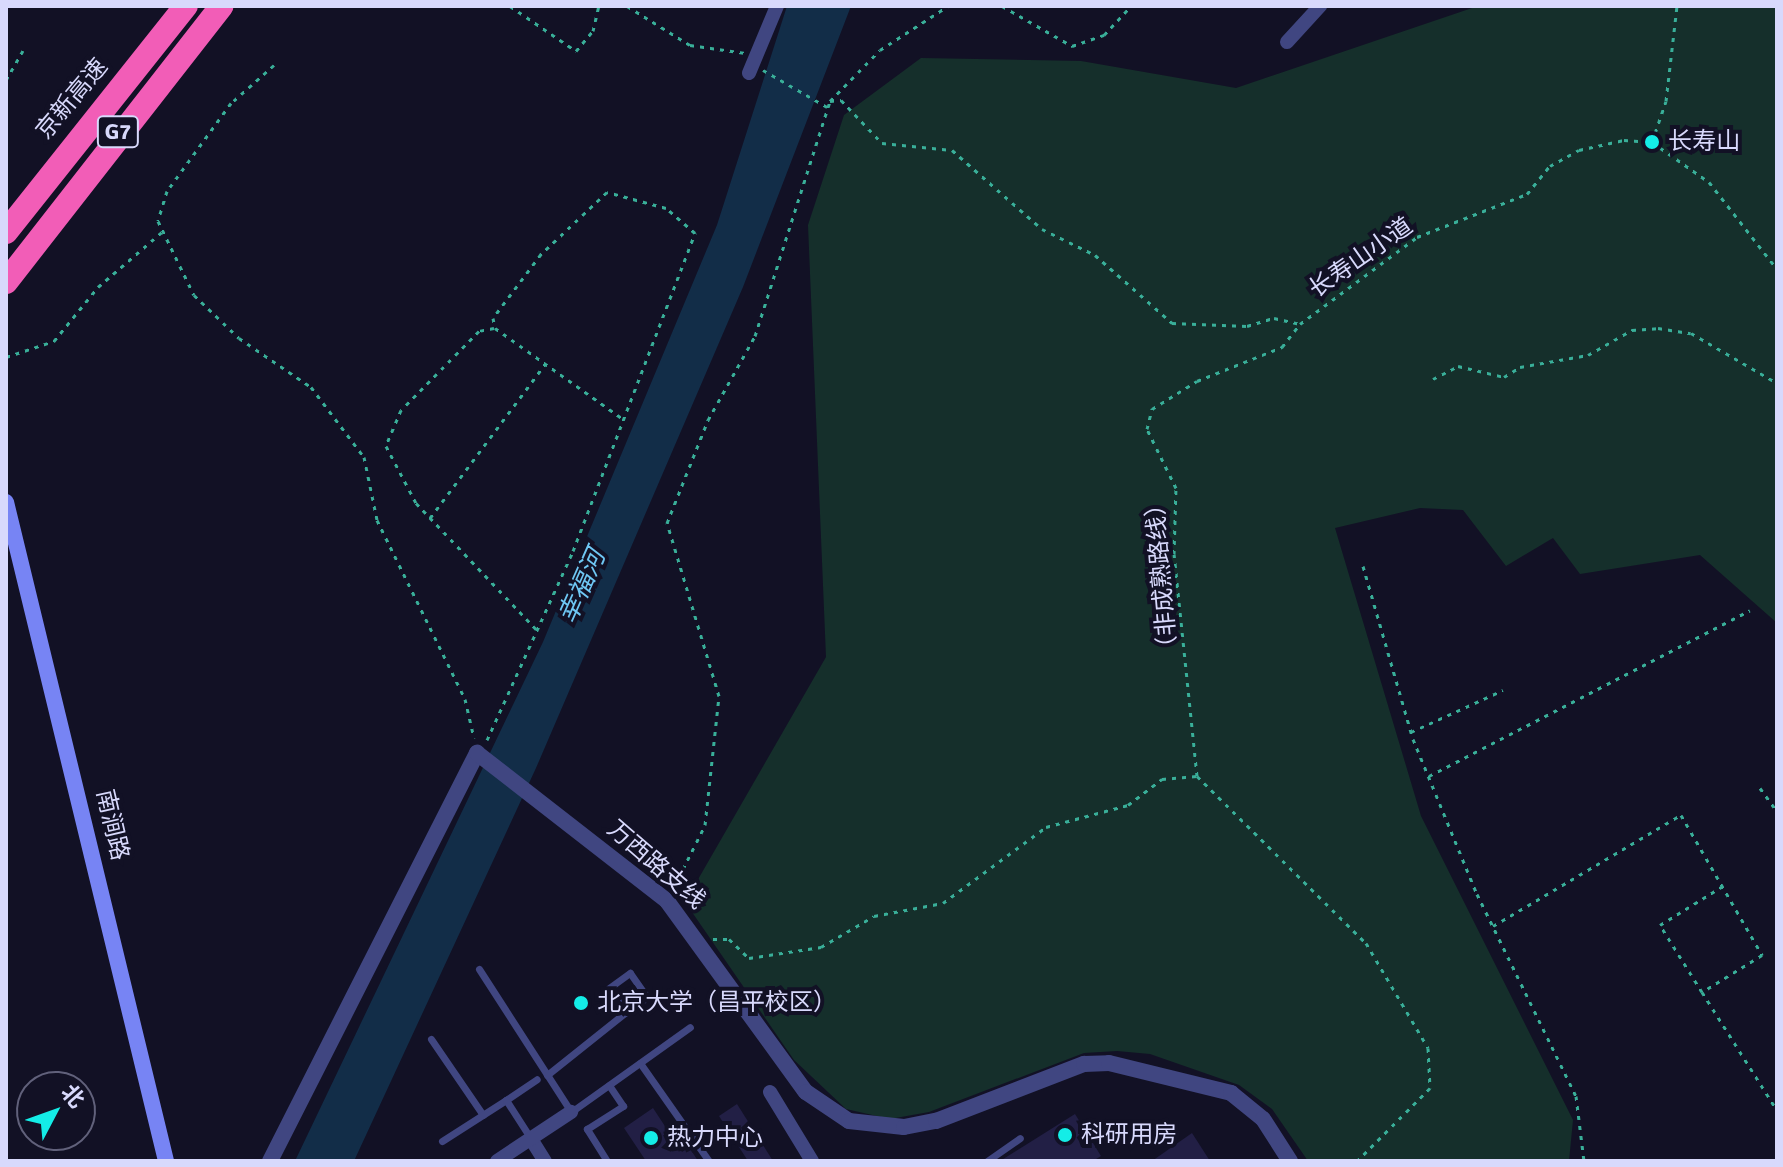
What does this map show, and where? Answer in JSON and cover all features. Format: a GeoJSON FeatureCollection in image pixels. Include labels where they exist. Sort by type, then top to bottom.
{"type":"FeatureCollection","features":[{"type":"Feature","properties":{"kind":"highway","name":"京新高速"},"geometry":{"type":"LineString","coordinates":[[6,232],[186,6]]}},
{"type":"Feature","properties":{"kind":"highway","name":"G7"},"geometry":{"type":"LineString","coordinates":[[13,272],[222,6]]}},
{"type":"Feature","properties":{"kind":"main road","name":"南涧路"},"geometry":{"type":"LineString","coordinates":[[6,502],[166,1161]]}},
{"type":"Feature","properties":{"kind":"street"},"geometry":{"type":"LineString","coordinates":[[752,64],[777,6]]}},
{"type":"Feature","properties":{"kind":"street"},"geometry":{"type":"LineString","coordinates":[[1287,42],[1320,6]]}},
{"type":"Feature","properties":{"kind":"street"},"geometry":{"type":"LineString","coordinates":[[270,1161],[478,753]]}},
{"type":"Feature","properties":{"kind":"street","name":"万西路支线"},"geometry":{"type":"LineString","coordinates":[[478,753],[667,901],[701,939],[806,1092],[849,1121],[904,1127],[936,1121],[1084,1064],[1109,1063],[1231,1093],[1263,1119],[1290,1161]]}},
{"type":"Feature","properties":{"kind":"street"},"geometry":{"type":"LineString","coordinates":[[770,1092],[812,1161]]}},
{"type":"Feature","properties":{"kind":"street"},"geometry":{"type":"LineString","coordinates":[[497,1161],[571,1112]]}},
{"type":"Feature","properties":{"kind":"street"},"geometry":{"type":"LineString","coordinates":[[531,1139],[545,1161]]}},
{"type":"Feature","properties":{"kind":"lane"},"geometry":{"type":"LineString","coordinates":[[479,969],[571,1112],[690,1027]]}},
{"type":"Feature","properties":{"kind":"lane"},"geometry":{"type":"LineString","coordinates":[[547,1075],[647,997],[630,973],[609,988],[626,1012]]}},
{"type":"Feature","properties":{"kind":"lane"},"geometry":{"type":"LineString","coordinates":[[431,1039],[483,1115]]}},
{"type":"Feature","properties":{"kind":"lane"},"geometry":{"type":"LineString","coordinates":[[640,1063],[709,1161]]}},
{"type":"Feature","properties":{"kind":"lane"},"geometry":{"type":"LineString","coordinates":[[442,1141],[537,1079]]}},
{"type":"Feature","properties":{"kind":"lane"},"geometry":{"type":"LineString","coordinates":[[607,1161],[587,1129],[623,1106],[609,1085]]}},
{"type":"Feature","properties":{"kind":"lane"},"geometry":{"type":"LineString","coordinates":[[506,1100],[531,1139]]}},
{"type":"Feature","properties":{"kind":"lane"},"geometry":{"type":"LineString","coordinates":[[987,1161],[1020,1138]]}},
{"type":"Feature","properties":{"kind":"path"},"geometry":{"type":"LineString","coordinates":[[510,6],[576,51],[593,31],[599,6]]}},
{"type":"Feature","properties":{"kind":"path"},"geometry":{"type":"LineString","coordinates":[[627,6],[690,45],[752,64],[827,107]]}},
{"type":"Feature","properties":{"kind":"path"},"geometry":{"type":"LineString","coordinates":[[667,901],[705,825],[719,737],[709,647],[667,523],[708,420],[755,336],[830,101],[880,50],[948,6]]}},
{"type":"Feature","properties":{"kind":"path"},"geometry":{"type":"LineString","coordinates":[[1002,6],[1072,46],[1104,35],[1131,6]]}},
{"type":"Feature","properties":{"kind":"path"},"geometry":{"type":"LineString","coordinates":[[1677,6],[1666,101],[1652,142],[1709,182],[1777,269]]}},
{"type":"Feature","properties":{"kind":"path"},"geometry":{"type":"LineString","coordinates":[[6,80],[23,51]]}},
{"type":"Feature","properties":{"kind":"path"},"geometry":{"type":"LineString","coordinates":[[274,65],[231,103],[167,191],[158,221],[194,295],[239,338],[311,387],[364,457],[377,520],[465,699],[478,753]]}},
{"type":"Feature","properties":{"kind":"path","name":"长寿山小道"},"geometry":{"type":"LineString","coordinates":[[830,101],[841,100],[882,143],[952,150],[1042,229],[1095,255],[1172,323],[1247,326],[1274,318],[1300,324],[1417,237],[1527,194],[1550,166],[1579,150],[1652,142]]}},
{"type":"Feature","properties":{"kind":"path"},"geometry":{"type":"LineString","coordinates":[[478,753],[538,631],[623,419],[695,233],[687,221],[652,204],[607,192],[596,198],[541,254],[493,318],[495,328],[623,419]]}},
{"type":"Feature","properties":{"kind":"path"},"geometry":{"type":"LineString","coordinates":[[6,357],[54,341],[98,287],[163,231]]}},
{"type":"Feature","properties":{"kind":"path","name":"（非成熟路线）"},"geometry":{"type":"LineString","coordinates":[[1197,776],[1174,554],[1176,488],[1147,429],[1152,409],[1197,381],[1282,347],[1300,324]]}},
{"type":"Feature","properties":{"kind":"path"},"geometry":{"type":"LineString","coordinates":[[495,328],[479,331],[387,432],[386,446],[429,519],[538,631]]}},
{"type":"Feature","properties":{"kind":"path"},"geometry":{"type":"LineString","coordinates":[[1433,379],[1458,366],[1504,377],[1520,367],[1588,355],[1632,330],[1658,328],[1691,333],[1777,383]]}},
{"type":"Feature","properties":{"kind":"path"},"geometry":{"type":"LineString","coordinates":[[429,519],[545,364]]}},
{"type":"Feature","properties":{"kind":"path"},"geometry":{"type":"LineString","coordinates":[[1363,566],[1411,732],[1493,926],[1576,1096],[1584,1161]]}},
{"type":"Feature","properties":{"kind":"path"},"geometry":{"type":"LineString","coordinates":[[1429,776],[1750,610]]}},
{"type":"Feature","properties":{"kind":"path"},"geometry":{"type":"LineString","coordinates":[[1411,732],[1503,690]]}},
{"type":"Feature","properties":{"kind":"path"},"geometry":{"type":"LineString","coordinates":[[701,939],[729,939],[749,958],[821,947],[874,916],[943,903],[1046,827],[1128,805],[1162,779],[1197,776],[1366,943],[1428,1048],[1430,1088],[1357,1161]]}},
{"type":"Feature","properties":{"kind":"path"},"geometry":{"type":"LineString","coordinates":[[1760,788],[1777,811]]}},
{"type":"Feature","properties":{"kind":"path"},"geometry":{"type":"LineString","coordinates":[[1493,926],[1681,815],[1762,955],[1702,992]]}},
{"type":"Feature","properties":{"kind":"path"},"geometry":{"type":"LineString","coordinates":[[1723,886],[1660,925],[1777,1110]]}},
{"type":"Feature","properties":{"kind":"green space"},"geometry":{"type":"Polygon","coordinates":[[[1478,6],[1777,6],[1777,623],[1700,555],[1580,574],[1553,538],[1506,566],[1463,510],[1420,508],[1335,528],[1421,816],[1573,1120],[1569,1161],[1308,1161],[1272,1109],[1239,1085],[1150,1054],[1117,1051],[1084,1053],[929,1112],[890,1119],[846,1109],[794,1060],[685,902],[826,657],[808,225],[844,115],[921,58],[1081,61],[1236,88],[1478,6]]]}},
{"type":"Feature","properties":{"kind":"water","name":"幸福河"},"geometry":{"type":"Polygon","coordinates":[[[787,6],[851,6],[743,287],[536,768],[354,1161],[295,1161],[543,642],[717,225],[787,6]]]}},
{"type":"Feature","properties":{"kind":"building"},"geometry":{"type":"Polygon","coordinates":[[[737,1104],[773,1161],[748,1161],[719,1116],[737,1104]]]}},
{"type":"Feature","properties":{"kind":"building","name":"热力中心"},"geometry":{"type":"Polygon","coordinates":[[[653,1108],[682,1152],[689,1147],[698,1161],[646,1161],[624,1128],[653,1108]]]}},
{"type":"Feature","properties":{"kind":"building","name":"科研用房"},"geometry":{"type":"Polygon","coordinates":[[[1075,1114],[1101,1156],[1093,1161],[1000,1161],[1075,1114]]]}},
{"type":"Feature","properties":{"kind":"building"},"geometry":{"type":"Polygon","coordinates":[[[1192,1133],[1210,1161],[1152,1161],[1192,1133]]]}},
{"type":"Feature","properties":{"kind":"place","name":"长寿山"},"geometry":{"type":"Point","coordinates":[1652,142]}},
{"type":"Feature","properties":{"kind":"place","name":"北京大学（昌平校区）"},"geometry":{"type":"Point","coordinates":[581,1003]}},
{"type":"Feature","properties":{"kind":"place","name":"科研用房"},"geometry":{"type":"Point","coordinates":[1065,1135]}},
{"type":"Feature","properties":{"kind":"place","name":"热力中心"},"geometry":{"type":"Point","coordinates":[651,1138]}}]}
